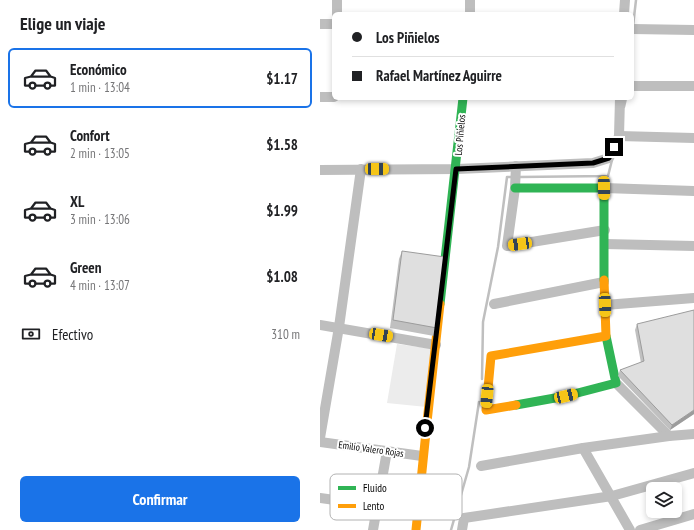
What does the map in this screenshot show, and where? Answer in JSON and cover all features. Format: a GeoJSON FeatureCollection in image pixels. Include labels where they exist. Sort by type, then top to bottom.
{"type":"FeatureCollection","features":[{"type":"Feature","properties":{"kind":"street"},"geometry":{"type":"LineString","coordinates":[[337,0],[337,12]]}},
{"type":"Feature","properties":{"kind":"street"},"geometry":{"type":"LineString","coordinates":[[470,0],[470,12]]}},
{"type":"Feature","properties":{"kind":"street"},"geometry":{"type":"LineString","coordinates":[[624,12],[625,0]]}},
{"type":"Feature","properties":{"kind":"street"},"geometry":{"type":"LineString","coordinates":[[320,24],[332,24]]}},
{"type":"Feature","properties":{"kind":"street"},"geometry":{"type":"LineString","coordinates":[[634,29],[694,30]]}},
{"type":"Feature","properties":{"kind":"street"},"geometry":{"type":"LineString","coordinates":[[634,86],[694,86]]}},
{"type":"Feature","properties":{"kind":"street"},"geometry":{"type":"LineString","coordinates":[[320,97],[332,97]]}},
{"type":"Feature","properties":{"kind":"street","name":"Los Piñielos"},"geometry":{"type":"LineString","coordinates":[[421,474],[463,100]]}},
{"type":"Feature","properties":{"kind":"street"},"geometry":{"type":"LineString","coordinates":[[320,170],[456,169],[593,163],[609,158],[619,136],[620,100]]}},
{"type":"Feature","properties":{"kind":"street"},"geometry":{"type":"LineString","coordinates":[[619,136],[694,138]]}},
{"type":"Feature","properties":{"kind":"street"},"geometry":{"type":"LineString","coordinates":[[516,166],[515,188],[507,246],[605,230]]}},
{"type":"Feature","properties":{"kind":"street"},"geometry":{"type":"LineString","coordinates":[[320,438],[339,327],[361,169]]}},
{"type":"Feature","properties":{"kind":"street"},"geometry":{"type":"LineString","coordinates":[[515,188],[604,188],[694,192]]}},
{"type":"Feature","properties":{"kind":"street"},"geometry":{"type":"LineString","coordinates":[[604,188],[604,282],[606,336],[616,383],[668,436]]}},
{"type":"Feature","properties":{"kind":"street"},"geometry":{"type":"LineString","coordinates":[[605,244],[694,246]]}},
{"type":"Feature","properties":{"kind":"street"},"geometry":{"type":"LineString","coordinates":[[494,304],[604,282]]}},
{"type":"Feature","properties":{"kind":"street"},"geometry":{"type":"LineString","coordinates":[[605,305],[694,298]]}},
{"type":"Feature","properties":{"kind":"street"},"geometry":{"type":"LineString","coordinates":[[320,325],[436,344]]}},
{"type":"Feature","properties":{"kind":"street"},"geometry":{"type":"LineString","coordinates":[[606,336],[491,356],[486,410],[566,396],[616,383]]}},
{"type":"Feature","properties":{"kind":"street"},"geometry":{"type":"LineString","coordinates":[[481,466],[583,448],[668,436],[694,434]]}},
{"type":"Feature","properties":{"kind":"street","name":"Emilio Valero Rojas"},"geometry":{"type":"LineString","coordinates":[[320,442],[422,456]]}},
{"type":"Feature","properties":{"kind":"street"},"geometry":{"type":"LineString","coordinates":[[583,448],[612,496],[630,530]]}},
{"type":"Feature","properties":{"kind":"street"},"geometry":{"type":"LineString","coordinates":[[383,474],[387,451]]}},
{"type":"Feature","properties":{"kind":"street"},"geometry":{"type":"LineString","coordinates":[[462,530],[464,518],[612,496],[694,473]]}},
{"type":"Feature","properties":{"kind":"street"},"geometry":{"type":"LineString","coordinates":[[320,498],[330,499]]}},
{"type":"Feature","properties":{"kind":"street"},"geometry":{"type":"LineString","coordinates":[[640,530],[694,514]]}},
{"type":"Feature","properties":{"kind":"street"},"geometry":{"type":"LineString","coordinates":[[373,530],[375,520]]}},
{"type":"Feature","properties":{"kind":"street","name":"Los Piñielos"},"geometry":{"type":"LineString","coordinates":[[416,530],[417,520]]}},
{"type":"Feature","properties":{"kind":"shaded area"},"geometry":{"type":"Polygon","coordinates":[[[397,344],[434,349],[427,407],[387,403],[397,344]]]}},
{"type":"Feature","properties":{"kind":"building"},"geometry":{"type":"Polygon","coordinates":[[[402,251],[445,257],[437,328],[393,320],[402,251]]]}},
{"type":"Feature","properties":{"kind":"building"},"geometry":{"type":"Polygon","coordinates":[[[694,310],[694,410],[672,425],[620,370],[644,361],[637,324],[694,310]]]}},
{"type":"Feature","properties":{"kind":"waterway"},"geometry":{"type":"LineString","coordinates":[[634,17],[636,0]]}},
{"type":"Feature","properties":{"kind":"waterway"},"geometry":{"type":"LineString","coordinates":[[624,107],[626,100]]}},
{"type":"Feature","properties":{"kind":"waterway"},"geometry":{"type":"LineString","coordinates":[[519,177],[608,176],[612,160]]}},
{"type":"Feature","properties":{"kind":"waterway"},"geometry":{"type":"LineString","coordinates":[[482,379],[483,322],[498,247],[507,177],[514,177]]}},
{"type":"Feature","properties":{"kind":"waterway"},"geometry":{"type":"LineString","coordinates":[[462,492],[469,467],[479,402]]}},
{"type":"Feature","properties":{"kind":"waterway"},"geometry":{"type":"LineString","coordinates":[[451,530],[454,520]]}},
{"type":"Feature","properties":{"kind":"traffic: fast"},"geometry":{"type":"LineString","coordinates":[[440,304],[463,100]]}},
{"type":"Feature","properties":{"kind":"traffic: fast"},"geometry":{"type":"LineString","coordinates":[[515,188],[604,188],[604,280]]}},
{"type":"Feature","properties":{"kind":"traffic: fast"},"geometry":{"type":"LineString","coordinates":[[516,405],[566,396],[616,383],[606,336]]}},
{"type":"Feature","properties":{"kind":"traffic: slow"},"geometry":{"type":"LineString","coordinates":[[516,405],[486,410],[491,356],[606,336],[604,280]]}},
{"type":"Feature","properties":{"kind":"traffic: slow"},"geometry":{"type":"LineString","coordinates":[[422,474],[440,304]]}},
{"type":"Feature","properties":{"kind":"traffic: slow"},"geometry":{"type":"LineString","coordinates":[[416,530],[417,520]]}},
{"type":"Feature","properties":{"kind":"route"},"geometry":{"type":"LineString","coordinates":[[425,428],[456,169],[593,163],[609,158],[614,147]]}}]}
